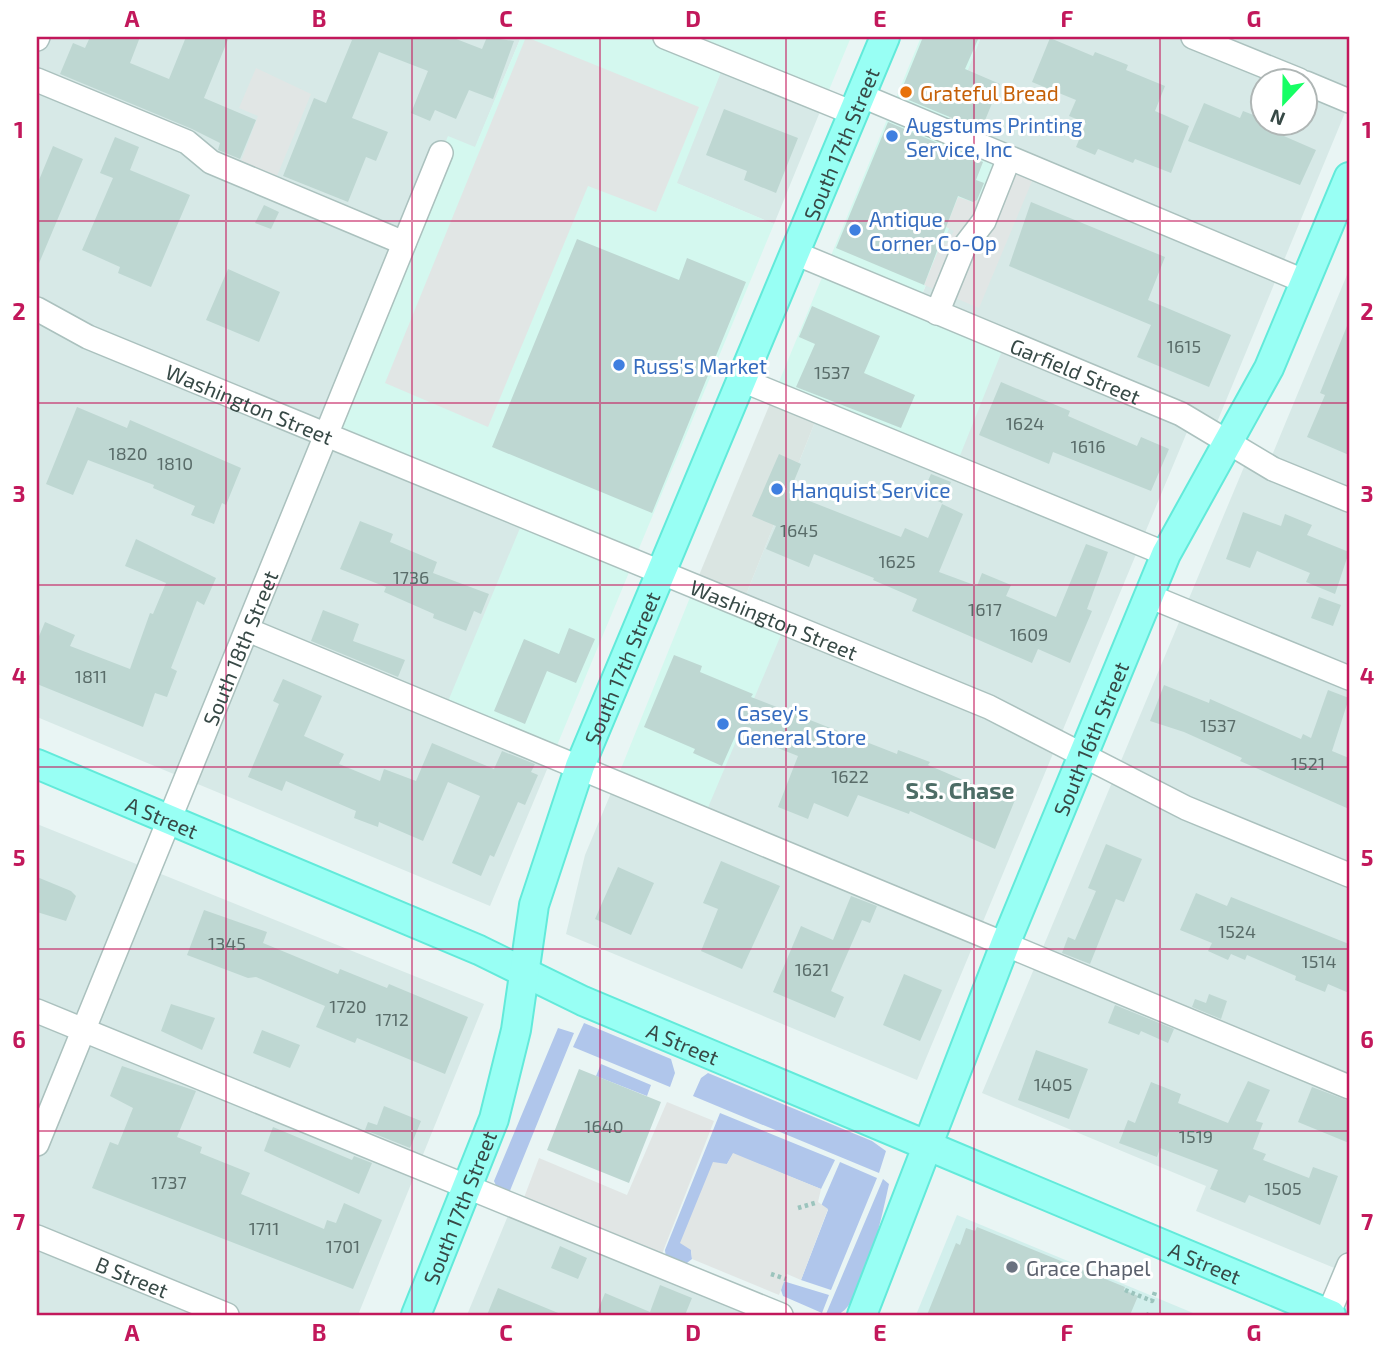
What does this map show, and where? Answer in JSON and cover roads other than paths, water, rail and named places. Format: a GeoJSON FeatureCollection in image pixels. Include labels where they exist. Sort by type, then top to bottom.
{"type":"FeatureCollection","features":[{"type":"Feature","properties":{"kind":"main road","name":"South 17th Street"},"geometry":{"type":"LineString","coordinates":[[416,1315],[468,1188],[502,1092],[534,905],[580,766],[885,37]]}},
{"type":"Feature","properties":{"kind":"main road","name":"South 16th Street"},"geometry":{"type":"LineString","coordinates":[[862,1315],[1006,942],[1166,554],[1269,368],[1349,177]]}},
{"type":"Feature","properties":{"kind":"main road","name":"A Street"},"geometry":{"type":"LineString","coordinates":[[37,764],[524,971],[583,1001],[1329,1315]]}},
{"type":"Feature","properties":{"kind":"street"},"geometry":{"type":"LineString","coordinates":[[665,37],[1009,158],[1306,282]]}},
{"type":"Feature","properties":{"kind":"street"},"geometry":{"type":"LineString","coordinates":[[1193,37],[1264,66]]}},
{"type":"Feature","properties":{"kind":"street"},"geometry":{"type":"LineString","coordinates":[[37,80],[187,142],[211,162],[404,243]]}},
{"type":"Feature","properties":{"kind":"street"},"geometry":{"type":"LineString","coordinates":[[1320,89],[1349,101]]}},
{"type":"Feature","properties":{"kind":"street","name":"South 18th Street"},"geometry":{"type":"LineString","coordinates":[[37,1144],[441,153]]}},
{"type":"Feature","properties":{"kind":"street"},"geometry":{"type":"LineString","coordinates":[[937,313],[964,247],[984,221],[1009,158]]}},
{"type":"Feature","properties":{"kind":"street","name":"Garfield Street"},"geometry":{"type":"LineString","coordinates":[[794,253],[1181,414],[1273,469],[1349,500]]}},
{"type":"Feature","properties":{"kind":"street","name":"Washington Street"},"geometry":{"type":"LineString","coordinates":[[37,309],[88,337],[989,707],[1186,808],[1349,875]]}},
{"type":"Feature","properties":{"kind":"street"},"geometry":{"type":"LineString","coordinates":[[742,380],[1166,554]]}},
{"type":"Feature","properties":{"kind":"street"},"geometry":{"type":"LineString","coordinates":[[1149,596],[1349,678]]}},
{"type":"Feature","properties":{"kind":"street"},"geometry":{"type":"LineString","coordinates":[[248,630],[1006,942],[1349,1087]]}},
{"type":"Feature","properties":{"kind":"street"},"geometry":{"type":"LineString","coordinates":[[37,1011],[781,1315]]}},
{"type":"Feature","properties":{"kind":"street","name":"B Street"},"geometry":{"type":"LineString","coordinates":[[37,1237],[227,1315]]}},
{"type":"Feature","properties":{"kind":"street"},"geometry":{"type":"LineString","coordinates":[[1329,1315],[1349,1265]]}},
{"type":"Feature","properties":{"kind":"place","name":"Grateful Bread"},"geometry":{"type":"Point","coordinates":[906,92]}},
{"type":"Feature","properties":{"kind":"place","name":"Augstums Printing Service, Inc"},"geometry":{"type":"Point","coordinates":[892,136]}},
{"type":"Feature","properties":{"kind":"place","name":"Antique Corner Co-Op"},"geometry":{"type":"Point","coordinates":[855,230]}},
{"type":"Feature","properties":{"kind":"place","name":"Russ's Market"},"geometry":{"type":"Point","coordinates":[619,365]}},
{"type":"Feature","properties":{"kind":"place","name":"Hanquist Service"},"geometry":{"type":"Point","coordinates":[777,489]}},
{"type":"Feature","properties":{"kind":"place","name":"Casey's General Store"},"geometry":{"type":"Point","coordinates":[723,724]}},
{"type":"Feature","properties":{"kind":"place","name":"Grace Chapel"},"geometry":{"type":"Point","coordinates":[1012,1267]}},
{"type":"Feature","properties":{"kind":"district","name":"S.S. Chase"},"geometry":{"type":"Point","coordinates":[960,790]}}]}
